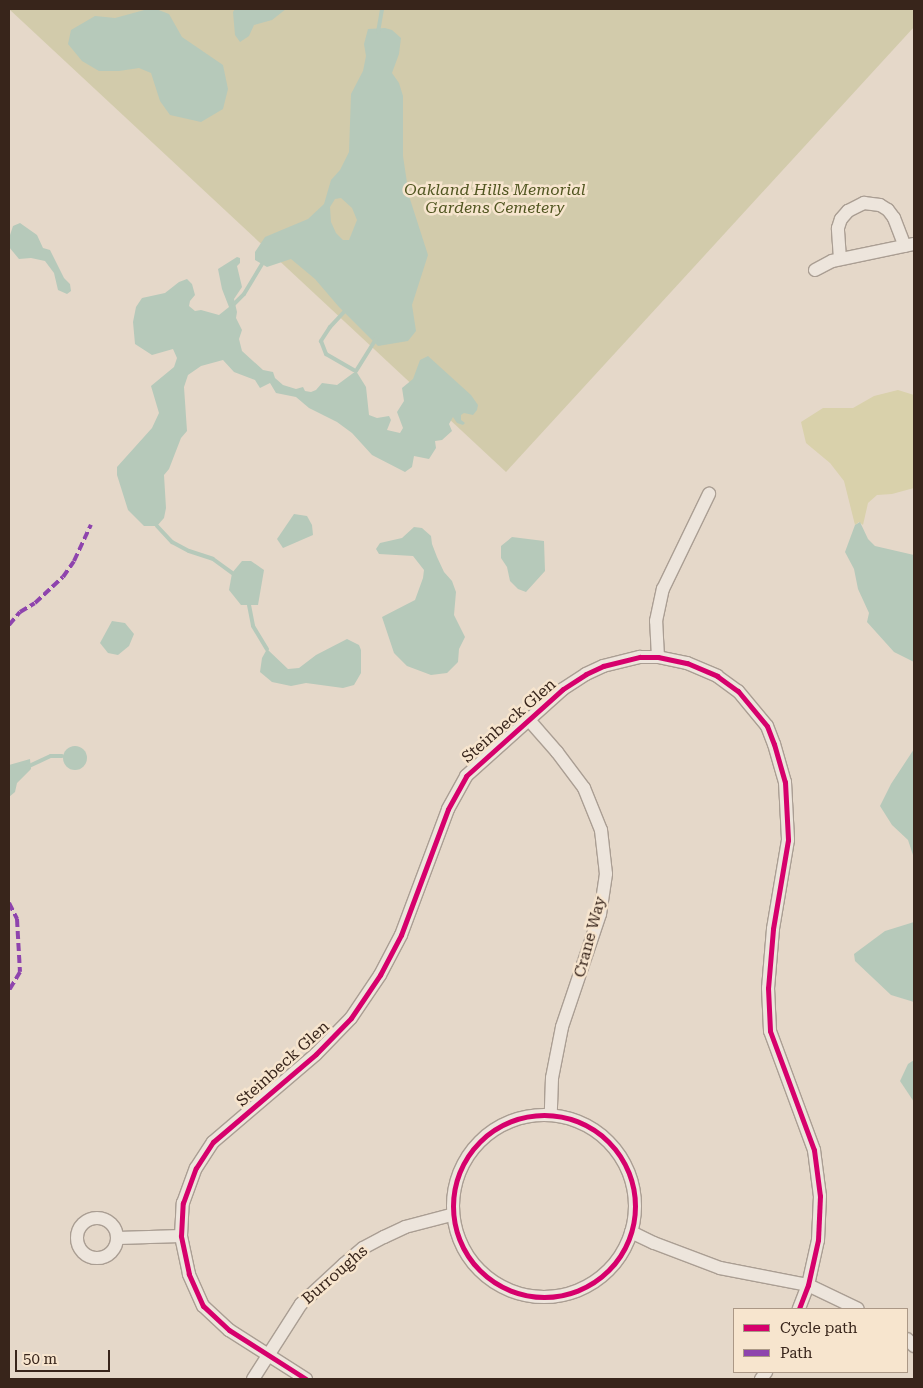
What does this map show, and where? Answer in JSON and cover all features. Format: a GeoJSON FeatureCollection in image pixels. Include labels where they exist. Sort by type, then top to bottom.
{"type":"FeatureCollection","features":[{"type":"Feature","properties":{"kind":"street"},"geometry":{"type":"LineString","coordinates":[[815,270],[840,259],[910,245],[888,210],[880,205],[864,203],[848,211],[841,219],[837,240],[840,259]]}},
{"type":"Feature","properties":{"kind":"street"},"geometry":{"type":"LineString","coordinates":[[658,657],[656,621],[663,588],[709,494]]}},
{"type":"Feature","properties":{"kind":"street","name":"Steinbeck Glen"},"geometry":{"type":"LineString","coordinates":[[306,1379],[229,1330],[203,1306],[189,1274],[181,1236],[183,1203],[200,1161],[213,1142],[316,1054],[351,1018],[380,975],[402,935],[448,809],[466,776],[563,689],[586,674],[621,661],[658,657],[687,663],[717,676],[738,691],[766,726],[774,744],[785,782],[788,840],[773,929],[768,988],[770,1031],[814,1150],[820,1196],[818,1240],[808,1285],[798,1308]]}},
{"type":"Feature","properties":{"kind":"street","name":"Crane Way"},"geometry":{"type":"LineString","coordinates":[[529,720],[557,752],[584,788],[601,830],[606,874],[600,914],[562,1027],[552,1078],[551,1114]]}},
{"type":"Feature","properties":{"kind":"street"},"geometry":{"type":"LineString","coordinates":[[551,1114],[568,1116],[596,1129],[615,1148],[632,1175],[636,1192],[636,1212],[625,1247],[612,1268],[596,1282],[581,1290],[550,1298],[532,1296],[490,1278],[471,1260],[461,1245],[454,1230],[451,1215],[453,1189],[471,1153],[482,1140],[503,1126],[522,1117],[551,1114]]}},
{"type":"Feature","properties":{"kind":"street","name":"Burroughs"},"geometry":{"type":"LineString","coordinates":[[253,1379],[301,1304],[363,1248],[405,1228],[451,1215]]}},
{"type":"Feature","properties":{"kind":"street"},"geometry":{"type":"LineString","coordinates":[[631,1232],[720,1268],[808,1285],[856,1308]]}},
{"type":"Feature","properties":{"kind":"street"},"geometry":{"type":"LineString","coordinates":[[118,1238],[181,1236]]}},
{"type":"Feature","properties":{"kind":"shaded area"},"geometry":{"type":"Polygon","coordinates":[[[148,9],[156,9],[169,14],[182,37],[223,65],[228,89],[223,109],[201,122],[170,115],[160,101],[151,73],[139,68],[99,71],[82,61],[68,44],[71,30],[95,16],[115,18],[148,9]]]}},
{"type":"Feature","properties":{"kind":"shaded area"},"geometry":{"type":"Polygon","coordinates":[[[235,9],[286,9],[272,20],[254,25],[249,36],[240,42],[235,35],[233,12],[235,9]]]}},
{"type":"Feature","properties":{"kind":"shaded area"},"geometry":{"type":"Polygon","coordinates":[[[385,28],[392,30],[401,38],[399,54],[392,73],[399,83],[403,96],[403,156],[409,196],[428,255],[412,305],[416,331],[408,341],[378,346],[339,307],[315,279],[291,259],[267,267],[255,260],[255,252],[265,237],[308,219],[324,204],[331,180],[340,170],[349,152],[351,94],[363,71],[366,56],[364,44],[368,29],[385,28]],[[341,198],[335,199],[330,207],[331,222],[336,233],[343,240],[349,240],[357,220],[352,208],[341,198]]]}},
{"type":"Feature","properties":{"kind":"shaded area"},"geometry":{"type":"Polygon","coordinates":[[[20,223],[37,235],[43,248],[50,250],[64,278],[70,284],[71,291],[67,294],[58,290],[54,273],[45,261],[31,258],[19,259],[9,247],[13,226],[20,223]]]}},
{"type":"Feature","properties":{"kind":"shaded area"},"geometry":{"type":"Polygon","coordinates":[[[237,257],[240,258],[240,263],[237,266],[242,287],[234,299],[237,312],[236,318],[242,330],[239,339],[242,351],[263,370],[273,372],[275,378],[283,385],[296,389],[303,387],[305,391],[311,392],[316,390],[322,383],[337,385],[356,371],[366,387],[369,415],[377,418],[389,416],[391,420],[387,430],[400,433],[403,428],[397,412],[404,401],[402,388],[413,379],[420,360],[428,356],[471,395],[478,405],[477,410],[473,415],[464,413],[461,415],[461,420],[465,423],[463,425],[457,423],[453,417],[449,424],[452,431],[442,440],[435,441],[436,448],[429,459],[414,456],[412,467],[405,472],[372,455],[352,433],[337,422],[309,408],[296,397],[276,393],[270,383],[260,388],[255,380],[234,372],[223,360],[201,366],[188,375],[184,387],[187,431],[181,438],[169,469],[164,475],[166,508],[164,518],[157,526],[144,526],[128,510],[117,475],[117,467],[152,428],[159,413],[151,386],[174,367],[177,358],[173,349],[152,355],[135,344],[133,322],[136,307],[142,298],[165,293],[179,282],[187,279],[192,284],[195,295],[190,301],[189,306],[195,311],[201,310],[219,315],[229,307],[222,289],[218,269],[237,257]]]}},
{"type":"Feature","properties":{"kind":"shaded area"},"geometry":{"type":"Polygon","coordinates":[[[898,390],[914,395],[914,488],[892,494],[877,495],[868,503],[863,525],[859,522],[855,525],[844,481],[830,463],[806,443],[801,422],[823,408],[853,408],[874,396],[898,390]]]}},
{"type":"Feature","properties":{"kind":"shaded area"},"geometry":{"type":"Polygon","coordinates":[[[294,514],[307,516],[312,525],[313,535],[283,548],[277,539],[294,514]]]}},
{"type":"Feature","properties":{"kind":"shaded area"},"geometry":{"type":"Polygon","coordinates":[[[860,522],[868,539],[875,546],[914,555],[914,662],[894,652],[867,622],[869,613],[858,589],[854,569],[845,552],[855,525],[860,522]]]}},
{"type":"Feature","properties":{"kind":"shaded area"},"geometry":{"type":"Polygon","coordinates":[[[414,527],[422,528],[431,536],[437,557],[444,572],[452,581],[456,592],[454,615],[465,637],[459,649],[458,662],[447,673],[431,675],[407,666],[394,653],[382,617],[415,600],[424,570],[413,556],[379,554],[376,549],[380,543],[402,538],[414,527]]]}},
{"type":"Feature","properties":{"kind":"shaded area"},"geometry":{"type":"Polygon","coordinates":[[[512,537],[544,541],[545,571],[526,592],[518,589],[510,581],[507,567],[501,558],[501,546],[512,537]]]}},
{"type":"Feature","properties":{"kind":"shaded area"},"geometry":{"type":"Polygon","coordinates":[[[242,561],[251,561],[264,570],[258,605],[241,605],[229,590],[232,573],[242,561]]]}},
{"type":"Feature","properties":{"kind":"shaded area"},"geometry":{"type":"Polygon","coordinates":[[[112,621],[125,623],[134,634],[129,646],[118,655],[108,653],[100,643],[112,621]]]}},
{"type":"Feature","properties":{"kind":"shaded area"},"geometry":{"type":"Polygon","coordinates":[[[347,639],[359,645],[361,650],[361,673],[354,685],[343,688],[306,683],[291,686],[272,682],[260,672],[262,658],[267,649],[288,669],[299,668],[316,655],[347,639]]]}},
{"type":"Feature","properties":{"kind":"shaded area"},"geometry":{"type":"Polygon","coordinates":[[[75,746],[80,747],[86,753],[86,763],[80,769],[75,770],[70,769],[64,763],[63,758],[64,753],[70,747],[75,746]]]}},
{"type":"Feature","properties":{"kind":"shaded area"},"geometry":{"type":"Polygon","coordinates":[[[914,749],[914,858],[908,840],[892,825],[880,806],[891,784],[914,749]]]}},
{"type":"Feature","properties":{"kind":"shaded area"},"geometry":{"type":"Polygon","coordinates":[[[30,759],[31,769],[17,783],[15,792],[9,797],[9,765],[30,759]]]}},
{"type":"Feature","properties":{"kind":"shaded area"},"geometry":{"type":"Polygon","coordinates":[[[914,922],[914,1002],[891,995],[855,961],[854,954],[885,931],[914,922]]]}},
{"type":"Feature","properties":{"kind":"shaded area"},"geometry":{"type":"Polygon","coordinates":[[[914,1060],[914,1102],[900,1081],[908,1064],[914,1060]]]}},
{"type":"Feature","properties":{"kind":"green space","name":"Oakland Hills Memorial Gardens Cemetery"},"geometry":{"type":"Polygon","coordinates":[[[9,9],[914,9],[914,27],[506,472],[9,9]]]}},
{"type":"Feature","properties":{"kind":"waterway"},"geometry":{"type":"LineString","coordinates":[[378,32],[382,9]]}},
{"type":"Feature","properties":{"kind":"waterway"},"geometry":{"type":"LineString","coordinates":[[234,304],[244,294],[262,264]]}},
{"type":"Feature","properties":{"kind":"waterway"},"geometry":{"type":"LineString","coordinates":[[344,312],[330,327],[321,341],[326,354],[354,370]]}},
{"type":"Feature","properties":{"kind":"waterway"},"geometry":{"type":"LineString","coordinates":[[356,371],[376,339]]}},
{"type":"Feature","properties":{"kind":"waterway"},"geometry":{"type":"LineString","coordinates":[[157,526],[172,542],[189,551],[213,559],[232,573]]}},
{"type":"Feature","properties":{"kind":"waterway"},"geometry":{"type":"LineString","coordinates":[[249,605],[253,626],[267,649]]}},
{"type":"Feature","properties":{"kind":"waterway"},"geometry":{"type":"LineString","coordinates":[[27,767],[51,756],[62,756]]}},
{"type":"Feature","properties":{"kind":"marked path"},"geometry":{"type":"LineString","coordinates":[[9,625],[20,612],[35,603],[63,577],[74,561],[91,525]]}},
{"type":"Feature","properties":{"kind":"marked path"},"geometry":{"type":"LineString","coordinates":[[9,903],[17,919],[20,972],[9,990]]}},
{"type":"Feature","properties":{"kind":"cycle path"},"geometry":{"type":"LineString","coordinates":[[306,1379],[229,1330],[203,1306],[189,1274],[181,1236],[183,1203],[196,1168],[213,1142],[316,1054],[351,1018],[380,975],[401,935],[448,809],[466,776],[563,689],[586,674],[603,666],[640,657],[658,657],[687,663],[717,676],[738,691],[767,726],[785,782],[788,840],[773,929],[768,988],[770,1031],[814,1150],[820,1196],[818,1240],[808,1285],[799,1308]]}},
{"type":"Feature","properties":{"kind":"cycle path"},"geometry":{"type":"LineString","coordinates":[[553,1115],[579,1122],[595,1130],[609,1141],[620,1155],[628,1171],[634,1188],[635,1206],[634,1224],[628,1241],[620,1257],[609,1271],[595,1282],[562,1296],[535,1297],[509,1290],[493,1282],[473,1264],[460,1241],[454,1224],[453,1197],[460,1171],[468,1155],[486,1135],[509,1122],[526,1116],[553,1115]]}}]}
